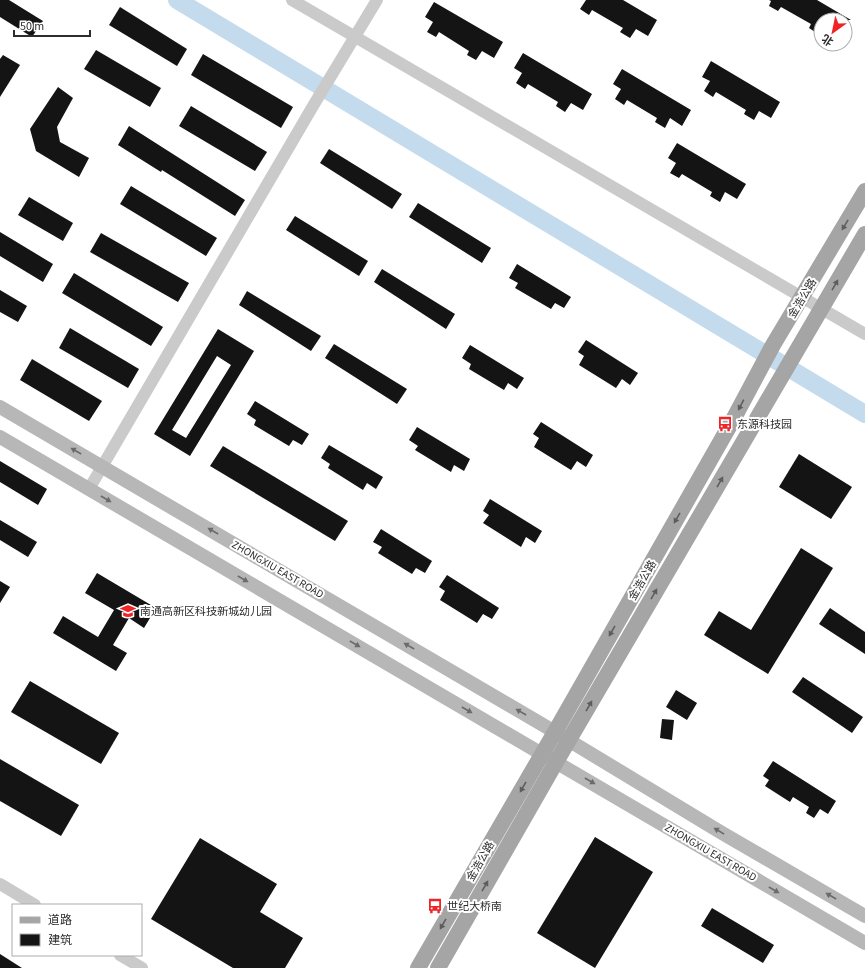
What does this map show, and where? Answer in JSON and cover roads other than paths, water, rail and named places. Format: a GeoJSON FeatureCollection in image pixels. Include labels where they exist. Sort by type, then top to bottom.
{"type":"FeatureCollection","features":[{"type":"Feature","properties":{"kind":"main road","name":"金浩公路"},"geometry":{"type":"LineString","coordinates":[[418,968],[549,758],[555,732],[734,418],[759,371],[865,191]]}},
{"type":"Feature","properties":{"kind":"main road"},"geometry":{"type":"LineString","coordinates":[[438,968],[549,758],[569,740],[865,234]]}},
{"type":"Feature","properties":{"kind":"main road","name":"ZHONGXIU EAST ROAD"},"geometry":{"type":"LineString","coordinates":[[0,407],[569,740],[722,833],[865,916]]}},
{"type":"Feature","properties":{"kind":"main road","name":"ZHONGXIU EAST ROAD"},"geometry":{"type":"LineString","coordinates":[[0,437],[865,943]]}},
{"type":"Feature","properties":{"kind":"street"},"geometry":{"type":"LineString","coordinates":[[292,0],[865,334]]}},
{"type":"Feature","properties":{"kind":"street"},"geometry":{"type":"LineString","coordinates":[[89,489],[313,106],[377,0]]}},
{"type":"Feature","properties":{"kind":"street"},"geometry":{"type":"LineString","coordinates":[[0,884],[33,904]]}},
{"type":"Feature","properties":{"kind":"street"},"geometry":{"type":"LineString","coordinates":[[122,956],[142,968]]}},
{"type":"Feature","properties":{"kind":"waterway"},"geometry":{"type":"LineString","coordinates":[[177,0],[865,414]]}},
{"type":"Feature","properties":{"kind":"place","name":"东源科技园"},"geometry":{"type":"Point","coordinates":[725,424]}},
{"type":"Feature","properties":{"kind":"place","name":"南通高新区科技新城幼儿园"},"geometry":{"type":"Point","coordinates":[128,611]}},
{"type":"Feature","properties":{"kind":"place","name":"世纪大桥南"},"geometry":{"type":"Point","coordinates":[435,906]}}]}
